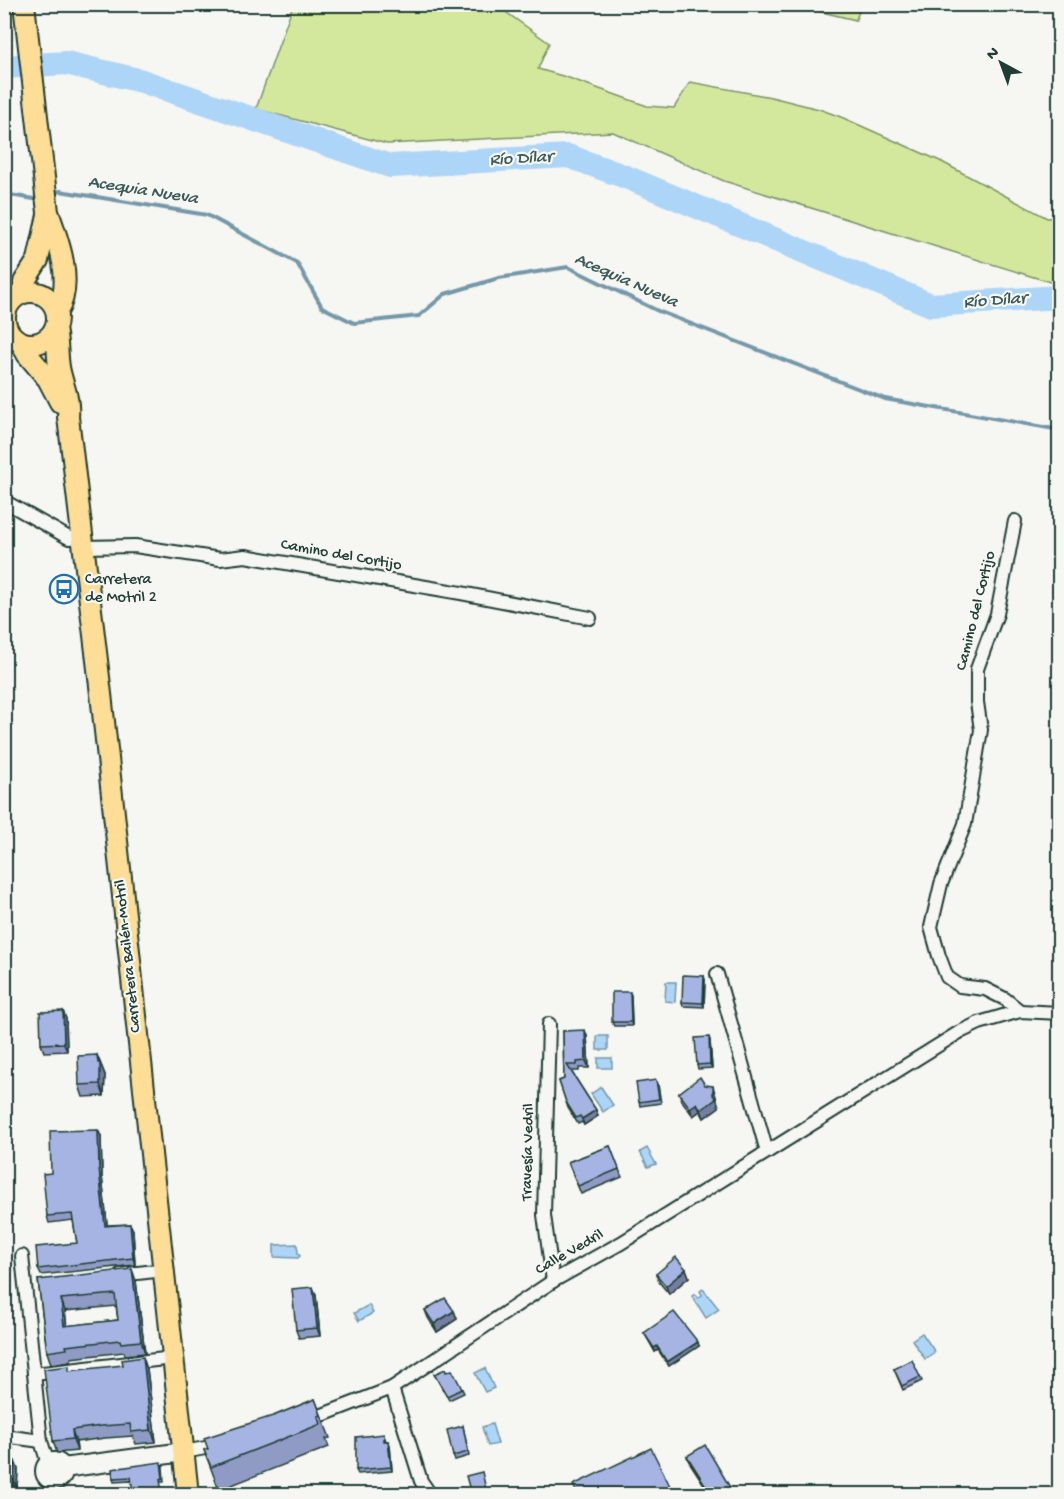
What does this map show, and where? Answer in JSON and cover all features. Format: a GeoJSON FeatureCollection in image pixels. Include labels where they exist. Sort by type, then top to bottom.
{"type":"FeatureCollection","features":[{"type":"Feature","properties":{"kind":"main road"},"geometry":{"type":"LineString","coordinates":[[24,4],[47,209],[65,274],[63,302],[48,338],[32,344],[13,338],[5,321],[5,315],[38,260],[47,209]]}},
{"type":"Feature","properties":{"kind":"main road"},"geometry":{"type":"LineString","coordinates":[[13,299],[35,291],[44,295],[52,301],[56,321]]}},
{"type":"Feature","properties":{"kind":"main road","name":"Carretera Bailén-Motril"},"geometry":{"type":"LineString","coordinates":[[56,321],[59,366],[69,404],[68,417],[188,1494]]}},
{"type":"Feature","properties":{"kind":"main road","name":"Carretera Bailén-Motril"},"geometry":{"type":"LineString","coordinates":[[13,338],[48,379],[68,417]]}},
{"type":"Feature","properties":{"kind":"street","name":"Camino del Cortijo"},"geometry":{"type":"LineString","coordinates":[[4,501],[69,538],[83,542],[135,546],[220,559],[245,556],[461,592],[590,618]]}},
{"type":"Feature","properties":{"kind":"street","name":"Camino del Cortijo"},"geometry":{"type":"LineString","coordinates":[[1015,521],[997,614],[977,669],[977,702],[981,730],[965,824],[941,884],[931,927],[948,977],[960,986],[985,989],[1005,999],[1020,1011]]}},
{"type":"Feature","properties":{"kind":"street"},"geometry":{"type":"LineString","coordinates":[[717,974],[767,1152]]}},
{"type":"Feature","properties":{"kind":"street","name":"Calle Vedril"},"geometry":{"type":"LineString","coordinates":[[291,1426],[392,1388],[553,1281],[621,1242],[958,1033],[980,1023],[1020,1011],[1059,1013]]}},
{"type":"Feature","properties":{"kind":"street","name":"Travesía Vedril"},"geometry":{"type":"LineString","coordinates":[[549,1024],[544,1215],[553,1281]]}},
{"type":"Feature","properties":{"kind":"street"},"geometry":{"type":"LineString","coordinates":[[22,1256],[32,1284],[34,1374],[41,1440],[54,1476],[229,1444]]}},
{"type":"Feature","properties":{"kind":"street"},"geometry":{"type":"LineString","coordinates":[[107,1276],[164,1270]]}},
{"type":"Feature","properties":{"kind":"street"},"geometry":{"type":"LineString","coordinates":[[34,1374],[173,1358]]}},
{"type":"Feature","properties":{"kind":"street"},"geometry":{"type":"LineString","coordinates":[[392,1388],[421,1481],[430,1494]]}},
{"type":"Feature","properties":{"kind":"street"},"geometry":{"type":"LineString","coordinates":[[4,1436],[41,1440]]}},
{"type":"Feature","properties":{"kind":"green space"},"geometry":{"type":"Polygon","coordinates":[[[861,4],[856,20],[792,5],[861,4]]]}},
{"type":"Feature","properties":{"kind":"green space"},"geometry":{"type":"Polygon","coordinates":[[[293,5],[496,5],[549,43],[538,69],[647,106],[674,108],[690,82],[771,97],[819,109],[940,161],[1047,218],[1059,217],[1059,280],[1053,283],[724,181],[613,132],[387,144],[256,109],[293,5]]]}},
{"type":"Feature","properties":{"kind":"water"},"geometry":{"type":"Polygon","coordinates":[[[666,982],[676,982],[675,1002],[665,1001],[666,982]]]}},
{"type":"Feature","properties":{"kind":"water"},"geometry":{"type":"Polygon","coordinates":[[[597,1036],[608,1036],[608,1050],[597,1050],[597,1036]]]}},
{"type":"Feature","properties":{"kind":"water"},"geometry":{"type":"Polygon","coordinates":[[[598,1058],[612,1058],[612,1068],[598,1068],[598,1058]]]}},
{"type":"Feature","properties":{"kind":"water"},"geometry":{"type":"Polygon","coordinates":[[[601,1087],[613,1105],[603,1112],[591,1094],[601,1087]]]}},
{"type":"Feature","properties":{"kind":"water"},"geometry":{"type":"Polygon","coordinates":[[[647,1148],[656,1164],[648,1167],[640,1152],[647,1148]]]}},
{"type":"Feature","properties":{"kind":"water"},"geometry":{"type":"Polygon","coordinates":[[[297,1244],[300,1256],[298,1258],[274,1257],[274,1245],[297,1244]]]}},
{"type":"Feature","properties":{"kind":"water"},"geometry":{"type":"Polygon","coordinates":[[[703,1289],[719,1309],[706,1318],[692,1296],[695,1294],[698,1298],[702,1295],[700,1291],[703,1289]]]}},
{"type":"Feature","properties":{"kind":"water"},"geometry":{"type":"Polygon","coordinates":[[[369,1305],[373,1313],[359,1321],[354,1313],[369,1305]]]}},
{"type":"Feature","properties":{"kind":"water"},"geometry":{"type":"Polygon","coordinates":[[[922,1333],[935,1352],[925,1359],[912,1340],[922,1333]]]}},
{"type":"Feature","properties":{"kind":"water"},"geometry":{"type":"Polygon","coordinates":[[[485,1368],[494,1388],[485,1392],[475,1373],[485,1368]]]}},
{"type":"Feature","properties":{"kind":"water"},"geometry":{"type":"Polygon","coordinates":[[[492,1424],[498,1444],[488,1446],[482,1427],[492,1424]]]}},
{"type":"Feature","properties":{"kind":"building"},"geometry":{"type":"Polygon","coordinates":[[[683,975],[704,976],[703,1003],[682,1002],[683,975]]]}},
{"type":"Feature","properties":{"kind":"building"},"geometry":{"type":"Polygon","coordinates":[[[612,992],[630,992],[631,1022],[612,1022],[612,992]]]}},
{"type":"Feature","properties":{"kind":"building"},"geometry":{"type":"Polygon","coordinates":[[[63,1011],[64,1043],[41,1044],[40,1012],[63,1011]]]}},
{"type":"Feature","properties":{"kind":"building"},"geometry":{"type":"Polygon","coordinates":[[[585,1030],[586,1061],[577,1062],[577,1065],[567,1065],[596,1110],[582,1119],[580,1116],[576,1118],[566,1102],[559,1081],[564,1079],[563,1031],[585,1030]]]}},
{"type":"Feature","properties":{"kind":"building"},"geometry":{"type":"Polygon","coordinates":[[[709,1037],[710,1064],[697,1065],[695,1038],[709,1037]]]}},
{"type":"Feature","properties":{"kind":"building"},"geometry":{"type":"Polygon","coordinates":[[[97,1055],[98,1063],[100,1063],[100,1084],[79,1085],[78,1056],[97,1055]]]}},
{"type":"Feature","properties":{"kind":"building"},"geometry":{"type":"Polygon","coordinates":[[[700,1077],[705,1085],[713,1086],[713,1095],[716,1099],[701,1110],[697,1103],[690,1108],[679,1093],[700,1077]]]}},
{"type":"Feature","properties":{"kind":"building"},"geometry":{"type":"Polygon","coordinates":[[[656,1080],[659,1099],[639,1102],[636,1083],[656,1080]]]}},
{"type":"Feature","properties":{"kind":"building"},"geometry":{"type":"Polygon","coordinates":[[[98,1130],[99,1169],[105,1226],[130,1224],[133,1258],[38,1269],[36,1247],[77,1243],[72,1214],[47,1216],[43,1174],[51,1173],[50,1131],[98,1130]]]}},
{"type":"Feature","properties":{"kind":"building"},"geometry":{"type":"Polygon","coordinates":[[[610,1146],[619,1169],[578,1186],[568,1162],[610,1146]]]}},
{"type":"Feature","properties":{"kind":"building"},"geometry":{"type":"Polygon","coordinates":[[[676,1257],[686,1269],[666,1286],[656,1274],[676,1257]]]}},
{"type":"Feature","properties":{"kind":"building"},"geometry":{"type":"Polygon","coordinates":[[[132,1269],[141,1341],[121,1343],[120,1340],[66,1346],[67,1349],[47,1352],[38,1280],[132,1269]],[[115,1294],[61,1299],[64,1326],[118,1320],[115,1294]]]}},
{"type":"Feature","properties":{"kind":"building"},"geometry":{"type":"Polygon","coordinates":[[[313,1287],[317,1328],[296,1330],[292,1289],[313,1287]]]}},
{"type":"Feature","properties":{"kind":"building"},"geometry":{"type":"Polygon","coordinates":[[[445,1298],[454,1311],[434,1324],[425,1310],[445,1298]]]}},
{"type":"Feature","properties":{"kind":"building"},"geometry":{"type":"Polygon","coordinates":[[[674,1312],[698,1342],[667,1362],[657,1346],[654,1348],[644,1333],[674,1312]]]}},
{"type":"Feature","properties":{"kind":"building"},"geometry":{"type":"Polygon","coordinates":[[[143,1357],[151,1430],[131,1432],[130,1424],[101,1426],[72,1430],[73,1439],[53,1441],[44,1369],[69,1366],[69,1371],[123,1365],[122,1360],[143,1357]]]}},
{"type":"Feature","properties":{"kind":"building"},"geometry":{"type":"Polygon","coordinates":[[[912,1360],[920,1377],[902,1386],[894,1369],[912,1360]]]}},
{"type":"Feature","properties":{"kind":"building"},"geometry":{"type":"Polygon","coordinates":[[[445,1369],[446,1372],[452,1370],[462,1389],[447,1396],[434,1374],[445,1369]]]}},
{"type":"Feature","properties":{"kind":"building"},"geometry":{"type":"Polygon","coordinates":[[[315,1399],[321,1415],[318,1416],[321,1424],[211,1467],[204,1450],[208,1449],[204,1438],[276,1415],[315,1399]]]}},
{"type":"Feature","properties":{"kind":"building"},"geometry":{"type":"Polygon","coordinates":[[[463,1426],[468,1452],[453,1456],[447,1430],[463,1426]]]}},
{"type":"Feature","properties":{"kind":"building"},"geometry":{"type":"Polygon","coordinates":[[[384,1434],[384,1441],[388,1441],[391,1467],[356,1470],[356,1437],[384,1434]]]}},
{"type":"Feature","properties":{"kind":"building"},"geometry":{"type":"Polygon","coordinates":[[[4,1436],[9,1437],[10,1442],[8,1460],[15,1461],[12,1486],[4,1485],[4,1436]]]}},
{"type":"Feature","properties":{"kind":"building"},"geometry":{"type":"Polygon","coordinates":[[[705,1445],[734,1494],[711,1494],[687,1456],[705,1445]]]}},
{"type":"Feature","properties":{"kind":"building"},"geometry":{"type":"Polygon","coordinates":[[[651,1448],[674,1494],[578,1494],[573,1485],[651,1448]]]}},
{"type":"Feature","properties":{"kind":"building"},"geometry":{"type":"Polygon","coordinates":[[[161,1462],[162,1494],[133,1494],[131,1477],[113,1478],[112,1469],[161,1462]]]}},
{"type":"Feature","properties":{"kind":"building"},"geometry":{"type":"Polygon","coordinates":[[[482,1472],[487,1494],[471,1494],[466,1476],[482,1472]]]}},
{"type":"Feature","properties":{"kind":"waterway","name":"Río Dílar"},"geometry":{"type":"LineString","coordinates":[[4,67],[66,63],[142,81],[390,166],[568,156],[626,177],[931,305],[1060,297]]}},
{"type":"Feature","properties":{"kind":"waterway","name":"Acequia Nueva"},"geometry":{"type":"LineString","coordinates":[[53,193],[60,191],[207,215],[297,263],[322,307],[354,323],[419,316],[445,294],[499,278],[568,267],[658,311],[885,399],[1060,430]]}},
{"type":"Feature","properties":{"kind":"waterway","name":"Acequia Nueva"},"geometry":{"type":"LineString","coordinates":[[4,194],[34,199],[40,197]]}},
{"type":"Feature","properties":{"kind":"place","name":"Carretera de Motril 2"},"geometry":{"type":"Point","coordinates":[64,589]}}]}
